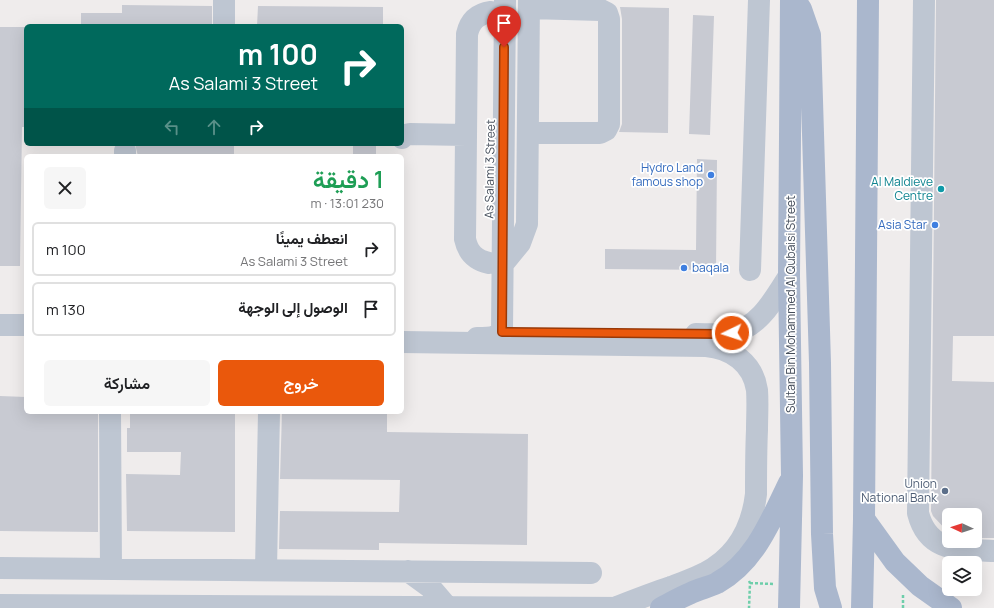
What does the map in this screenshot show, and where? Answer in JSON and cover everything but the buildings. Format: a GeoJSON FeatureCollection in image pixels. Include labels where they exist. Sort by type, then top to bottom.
{"type":"FeatureCollection","features":[{"type":"Feature","properties":{"kind":"main road","name":"Sultan Bin Mohammed Al Qubaisi Street"},"geometry":{"type":"LineString","coordinates":[[789,608],[792,476],[789,276],[791,0]]}},
{"type":"Feature","properties":{"kind":"main road"},"geometry":{"type":"LineString","coordinates":[[795,0],[801,9],[810,35],[820,363],[822,534],[825,588],[831,608]]}},
{"type":"Feature","properties":{"kind":"main road"},"geometry":{"type":"LineString","coordinates":[[862,608],[868,0]]}},
{"type":"Feature","properties":{"kind":"main road"},"geometry":{"type":"LineString","coordinates":[[661,608],[691,593],[717,583],[740,565],[754,550],[768,527],[792,476]]}},
{"type":"Feature","properties":{"kind":"main road"},"geometry":{"type":"LineString","coordinates":[[864,519],[895,562],[920,586],[950,608]]}},
{"type":"Feature","properties":{"kind":"street"},"geometry":{"type":"LineString","coordinates":[[224,0],[224,24]]}},
{"type":"Feature","properties":{"kind":"street"},"geometry":{"type":"LineString","coordinates":[[924,0],[918,513],[924,530],[936,542],[952,548],[994,551]]}},
{"type":"Feature","properties":{"kind":"street"},"geometry":{"type":"LineString","coordinates":[[750,270],[762,2]]}},
{"type":"Feature","properties":{"kind":"street"},"geometry":{"type":"LineString","coordinates":[[496,4],[475,18],[471,23],[467,34],[465,239],[466,246],[473,256],[482,262],[495,264],[520,243],[527,224],[529,4],[601,10],[607,13],[609,19],[609,124],[606,130],[600,133],[528,133]]}},
{"type":"Feature","properties":{"kind":"street","name":"As Salami 3 Street"},"geometry":{"type":"LineString","coordinates":[[495,336],[496,4]]}},
{"type":"Feature","properties":{"kind":"street"},"geometry":{"type":"LineString","coordinates":[[404,136],[410,134],[466,135]]}},
{"type":"Feature","properties":{"kind":"street"},"geometry":{"type":"LineString","coordinates":[[404,335],[495,336],[732,333],[760,318],[767,310],[789,276]]}},
{"type":"Feature","properties":{"kind":"street"},"geometry":{"type":"LineString","coordinates":[[0,325],[24,325]]}},
{"type":"Feature","properties":{"kind":"street"},"geometry":{"type":"LineString","coordinates":[[404,330],[715,347],[728,351],[739,358],[750,372],[756,389],[757,398],[756,494],[753,513],[747,530],[734,551],[715,567],[694,578],[617,607]]}},
{"type":"Feature","properties":{"kind":"street"},"geometry":{"type":"LineString","coordinates":[[404,342],[495,336]]}},
{"type":"Feature","properties":{"kind":"street"},"geometry":{"type":"LineString","coordinates":[[0,338],[24,338]]}},
{"type":"Feature","properties":{"kind":"street"},"geometry":{"type":"LineString","coordinates":[[110,414],[110,568]]}},
{"type":"Feature","properties":{"kind":"street"},"geometry":{"type":"LineString","coordinates":[[266,570],[269,414]]}},
{"type":"Feature","properties":{"kind":"street"},"geometry":{"type":"LineString","coordinates":[[0,568],[591,573]]}},
{"type":"Feature","properties":{"kind":"street"},"geometry":{"type":"LineString","coordinates":[[408,571],[430,587],[448,608]]}},
{"type":"Feature","properties":{"kind":"street"},"geometry":{"type":"LineString","coordinates":[[448,608],[447,589],[452,572]]}},
{"type":"Feature","properties":{"kind":"street"},"geometry":{"type":"LineString","coordinates":[[0,605],[639,608]]}},
{"type":"Feature","properties":{"kind":"path"},"geometry":{"type":"LineString","coordinates":[[749,608],[750,583],[789,585]]}},
{"type":"Feature","properties":{"kind":"place","name":"Hydro Land famous shop"},"geometry":{"type":"Point","coordinates":[711,175]}},
{"type":"Feature","properties":{"kind":"place","name":"Al Maldieve Centre"},"geometry":{"type":"Point","coordinates":[941,189]}},
{"type":"Feature","properties":{"kind":"place","name":"Asia Star"},"geometry":{"type":"Point","coordinates":[935,225]}},
{"type":"Feature","properties":{"kind":"place","name":"baqala"},"geometry":{"type":"Point","coordinates":[684,268]}},
{"type":"Feature","properties":{"kind":"place","name":"Union National Bank"},"geometry":{"type":"Point","coordinates":[945,491]}},
{"type":"Feature","properties":{"kind":"route"},"geometry":{"type":"LineString","coordinates":[[504,47],[502,332],[732,333]]}}]}
